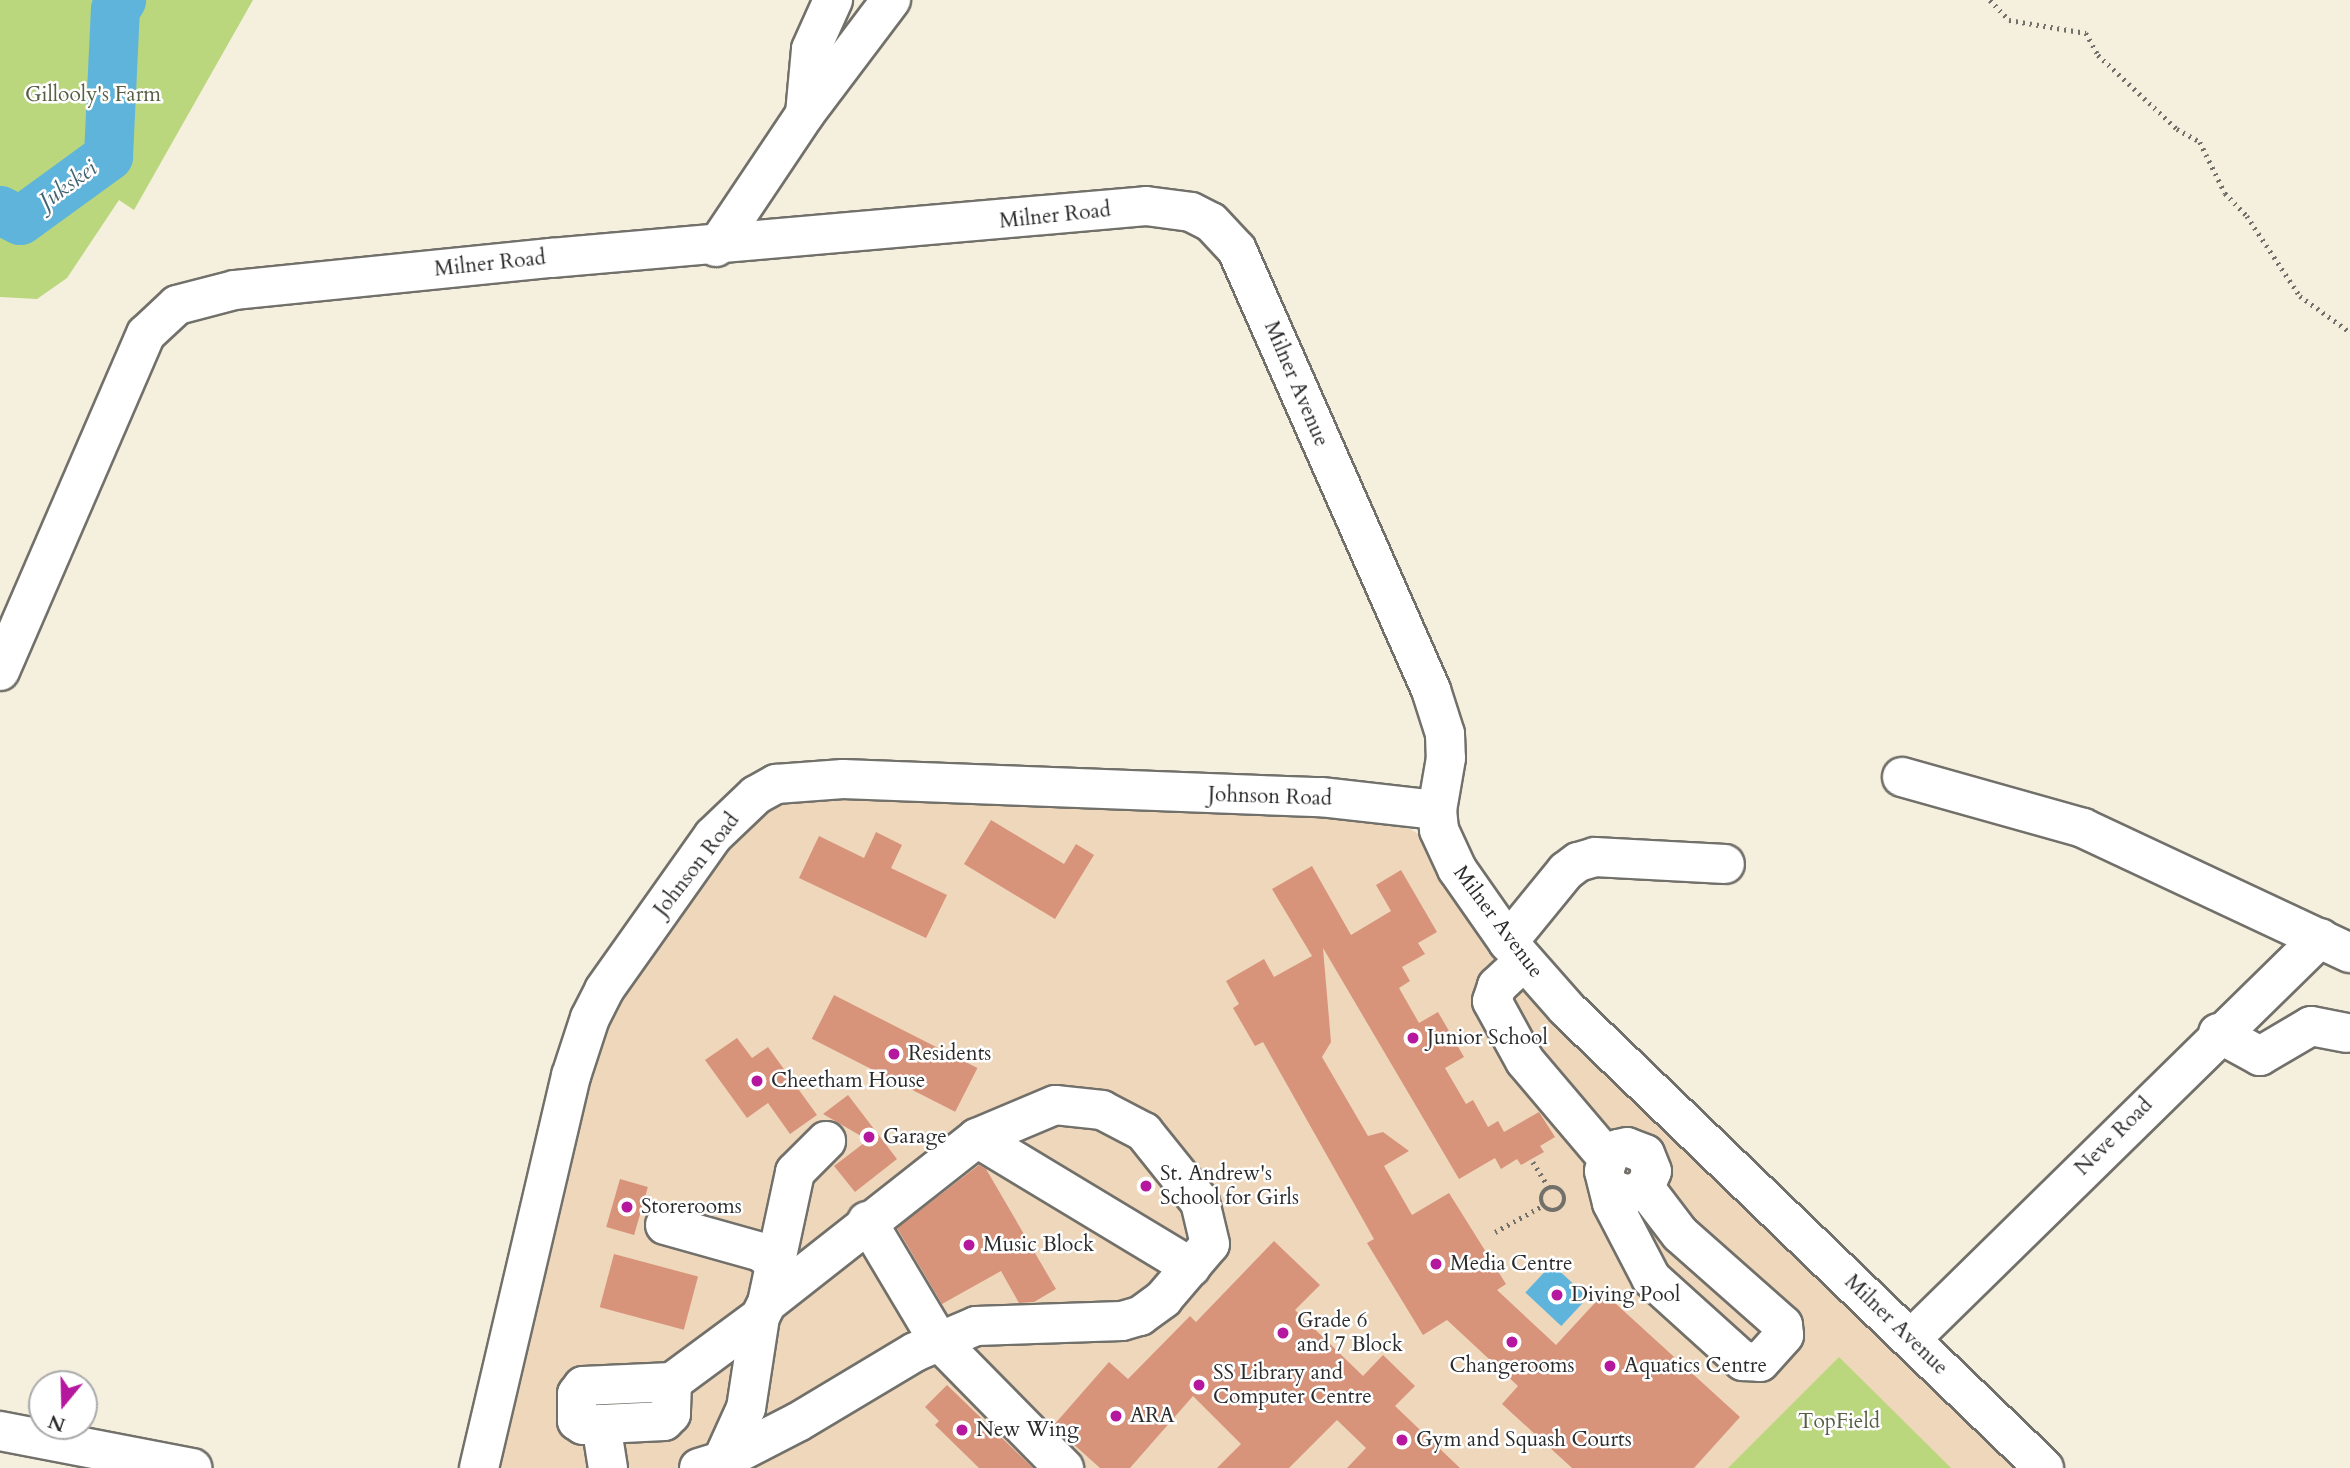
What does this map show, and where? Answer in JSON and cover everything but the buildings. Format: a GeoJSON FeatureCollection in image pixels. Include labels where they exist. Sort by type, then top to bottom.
{"type":"FeatureCollection","features":[{"type":"Feature","properties":{"kind":"street"},"geometry":{"type":"LineString","coordinates":[[806,114],[811,49],[833,0]]}},
{"type":"Feature","properties":{"kind":"street"},"geometry":{"type":"LineString","coordinates":[[716,247],[806,114],[891,0]]}},
{"type":"Feature","properties":{"kind":"street","name":"Milner Road"},"geometry":{"type":"LineString","coordinates":[[0,671],[146,334],[177,305],[235,290],[308,282],[1146,206],[1183,210],[1211,222]]}},
{"type":"Feature","properties":{"kind":"street","name":"Milner Avenue"},"geometry":{"type":"LineString","coordinates":[[1211,222],[1237,250],[1431,690],[1445,734],[1446,758],[1437,810],[1439,830],[1451,858],[1516,951],[1691,1130],[2044,1468]]}},
{"type":"Feature","properties":{"kind":"street"},"geometry":{"type":"LineString","coordinates":[[1902,777],[2083,828],[2335,945]]}},
{"type":"Feature","properties":{"kind":"street","name":"Johnson Road"},"geometry":{"type":"LineString","coordinates":[[479,1468],[570,1076],[590,1018],[604,990],[713,836],[756,795],[776,784],[843,779],[1321,797],[1437,810]]}},
{"type":"Feature","properties":{"kind":"street"},"geometry":{"type":"LineString","coordinates":[[1691,1130],[1627,1169],[1493,991],[1566,871],[1578,862],[1595,857],[1725,864]]}},
{"type":"Feature","properties":{"kind":"street","name":"Neve Road"},"geometry":{"type":"LineString","coordinates":[[1911,1339],[2218,1033],[2335,945]]}},
{"type":"Feature","properties":{"kind":"street"},"geometry":{"type":"LineString","coordinates":[[2218,1033],[2260,1056],[2311,1026],[2346,1033]]}},
{"type":"Feature","properties":{"kind":"street"},"geometry":{"type":"LineString","coordinates":[[607,1468],[591,1423],[575,1415],[577,1394],[583,1387],[672,1382],[764,1310],[867,1221],[977,1138],[1055,1105],[1102,1110],[1143,1132],[1173,1166],[1204,1213],[1210,1244],[1163,1299],[1131,1318],[976,1325],[938,1340],[710,1465]]}},
{"type":"Feature","properties":{"kind":"street"},"geometry":{"type":"LineString","coordinates":[[977,1138],[1191,1267]]}},
{"type":"Feature","properties":{"kind":"street"},"geometry":{"type":"LineString","coordinates":[[710,1465],[746,1408],[764,1310],[795,1172],[826,1141]]}},
{"type":"Feature","properties":{"kind":"street"},"geometry":{"type":"LineString","coordinates":[[867,1221],[938,1340],[1064,1468]]}},
{"type":"Feature","properties":{"kind":"street"},"geometry":{"type":"LineString","coordinates":[[665,1225],[761,1252],[776,1264]]}},
{"type":"Feature","properties":{"kind":"street"},"geometry":{"type":"LineString","coordinates":[[0,1432],[192,1468]]}},
{"type":"Feature","properties":{"kind":"path"},"geometry":{"type":"LineString","coordinates":[[1990,0],[2008,19],[2086,33],[2098,55],[2176,130],[2200,142],[2225,193],[2247,216],[2300,296],[2350,332]]}},
{"type":"Feature","properties":{"kind":"path"},"geometry":{"type":"LineString","coordinates":[[1533,1162],[1549,1188]]}},
{"type":"Feature","properties":{"kind":"path"},"geometry":{"type":"LineString","coordinates":[[1544,1205],[1556,1210],[1564,1203],[1559,1188],[1549,1188]]}},
{"type":"Feature","properties":{"kind":"path"},"geometry":{"type":"LineString","coordinates":[[1544,1205],[1542,1197],[1549,1188]]}},
{"type":"Feature","properties":{"kind":"path"},"geometry":{"type":"LineString","coordinates":[[1495,1232],[1544,1205]]}},
{"type":"Feature","properties":{"kind":"shaded area","name":"St. Andrew's School for Girls"},"geometry":{"type":"Polygon","coordinates":[[[791,794],[1378,812],[1417,833],[1458,883],[2016,1468],[492,1468],[584,1063],[611,1003],[720,841],[791,794]]]}},
{"type":"Feature","properties":{"kind":"green space","name":"Gillooly's Farm"},"geometry":{"type":"Polygon","coordinates":[[[0,0],[253,0],[134,210],[119,200],[67,278],[37,299],[0,297],[0,0]]]}},
{"type":"Feature","properties":{"kind":"green space","name":"TopField"},"geometry":{"type":"Polygon","coordinates":[[[1839,1357],[1951,1468],[1728,1468],[1839,1357]]]}},
{"type":"Feature","properties":{"kind":"water","name":"Diving Pool"},"geometry":{"type":"Polygon","coordinates":[[[1552,1264],[1588,1297],[1561,1326],[1525,1293],[1552,1264]]]}},
{"type":"Feature","properties":{"kind":"waterway","name":"Jukskei"},"geometry":{"type":"LineString","coordinates":[[0,210],[20,220],[108,156],[115,9],[121,0]]}},
{"type":"Feature","properties":{"kind":"place","name":"Junior School"},"geometry":{"type":"Point","coordinates":[1413,1038]}},
{"type":"Feature","properties":{"kind":"place","name":"Residents"},"geometry":{"type":"Point","coordinates":[894,1054]}},
{"type":"Feature","properties":{"kind":"place","name":"Cheetham House"},"geometry":{"type":"Point","coordinates":[757,1081]}},
{"type":"Feature","properties":{"kind":"place","name":"Garage"},"geometry":{"type":"Point","coordinates":[869,1137]}},
{"type":"Feature","properties":{"kind":"place","name":"St. Andrew's School for Girls"},"geometry":{"type":"Point","coordinates":[1146,1186]}},
{"type":"Feature","properties":{"kind":"place","name":"Storerooms"},"geometry":{"type":"Point","coordinates":[627,1207]}},
{"type":"Feature","properties":{"kind":"place","name":"Music Block"},"geometry":{"type":"Point","coordinates":[969,1245]}},
{"type":"Feature","properties":{"kind":"place","name":"Media Centre"},"geometry":{"type":"Point","coordinates":[1436,1264]}},
{"type":"Feature","properties":{"kind":"place","name":"Diving Pool"},"geometry":{"type":"Point","coordinates":[1557,1295]}},
{"type":"Feature","properties":{"kind":"place","name":"Grade 6 and 7 Block"},"geometry":{"type":"Point","coordinates":[1283,1333]}},
{"type":"Feature","properties":{"kind":"place","name":"Changerooms"},"geometry":{"type":"Point","coordinates":[1512,1342]}},
{"type":"Feature","properties":{"kind":"place","name":"Aquatics Centre"},"geometry":{"type":"Point","coordinates":[1610,1366]}},
{"type":"Feature","properties":{"kind":"place","name":"SS Library and Computer Centre"},"geometry":{"type":"Point","coordinates":[1199,1385]}},
{"type":"Feature","properties":{"kind":"place","name":"ARA"},"geometry":{"type":"Point","coordinates":[1116,1416]}},
{"type":"Feature","properties":{"kind":"place","name":"New Wing"},"geometry":{"type":"Point","coordinates":[962,1430]}},
{"type":"Feature","properties":{"kind":"place","name":"Gym and Squash Courts"},"geometry":{"type":"Point","coordinates":[1402,1440]}}]}
